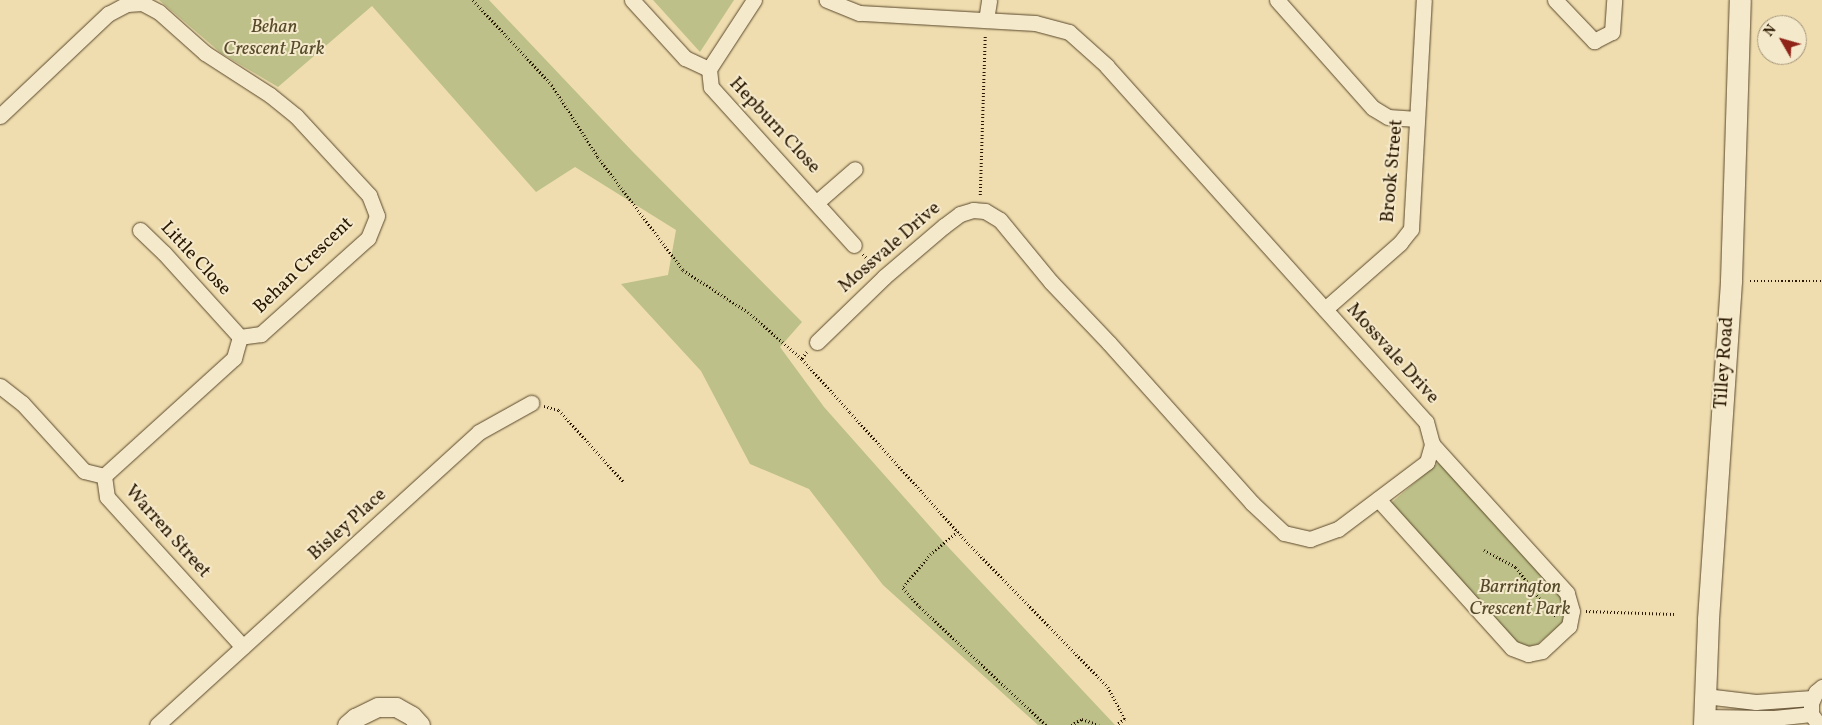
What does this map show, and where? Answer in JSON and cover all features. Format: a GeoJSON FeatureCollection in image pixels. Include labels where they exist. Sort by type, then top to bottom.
{"type":"FeatureCollection","features":[{"type":"Feature","properties":{"kind":"main road","name":"Tilley Road"},"geometry":{"type":"LineString","coordinates":[[1704,721],[1731,280],[1740,0]]}},
{"type":"Feature","properties":{"kind":"street"},"geometry":{"type":"LineString","coordinates":[[632,0],[685,58],[709,69]]}},
{"type":"Feature","properties":{"kind":"street","name":"Hepburn Close"},"geometry":{"type":"LineString","coordinates":[[754,0],[709,69],[711,87],[854,245]]}},
{"type":"Feature","properties":{"kind":"street","name":"Mossvale Drive"},"geometry":{"type":"LineString","coordinates":[[817,342],[884,277],[960,214],[973,210],[985,211],[1000,220],[1052,282],[1195,437],[1252,503],[1284,533],[1310,539],[1338,529],[1427,462],[1432,444],[1426,422],[1107,66],[1069,32],[1035,23],[859,13],[826,0]]}},
{"type":"Feature","properties":{"kind":"street"},"geometry":{"type":"LineString","coordinates":[[986,20],[988,0]]}},
{"type":"Feature","properties":{"kind":"street"},"geometry":{"type":"LineString","coordinates":[[1277,0],[1373,108],[1388,117],[1417,119]]}},
{"type":"Feature","properties":{"kind":"street","name":"Brook Street"},"geometry":{"type":"LineString","coordinates":[[1325,309],[1400,243],[1411,229],[1424,0]]}},
{"type":"Feature","properties":{"kind":"street"},"geometry":{"type":"LineString","coordinates":[[1555,0],[1594,41],[1612,32],[1614,0]]}},
{"type":"Feature","properties":{"kind":"street","name":"Behan Crescent"},"geometry":{"type":"LineString","coordinates":[[0,116],[108,14],[127,4],[142,3],[159,12],[205,52],[270,94],[296,116],[369,195],[377,216],[368,238],[261,334],[240,337]]}},
{"type":"Feature","properties":{"kind":"street"},"geometry":{"type":"LineString","coordinates":[[817,202],[855,169]]}},
{"type":"Feature","properties":{"kind":"street","name":"Little Close"},"geometry":{"type":"LineString","coordinates":[[140,230],[164,253],[240,337]]}},
{"type":"Feature","properties":{"kind":"street"},"geometry":{"type":"LineString","coordinates":[[104,476],[234,358],[240,337]]}},
{"type":"Feature","properties":{"kind":"street","name":"Warren Street"},"geometry":{"type":"LineString","coordinates":[[0,386],[22,403],[84,471],[104,476],[107,497],[243,647]]}},
{"type":"Feature","properties":{"kind":"street","name":"Bisley Place"},"geometry":{"type":"LineString","coordinates":[[157,725],[479,432],[531,403]]}},
{"type":"Feature","properties":{"kind":"street"},"geometry":{"type":"LineString","coordinates":[[1378,499],[1512,648],[1528,654],[1542,651],[1569,626],[1572,611],[1567,593],[1432,444]]}},
{"type":"Feature","properties":{"kind":"street"},"geometry":{"type":"LineString","coordinates":[[1704,721],[1774,718],[1815,719],[1817,692],[1756,702],[1705,696]]}},
{"type":"Feature","properties":{"kind":"street"},"geometry":{"type":"LineString","coordinates":[[347,725],[355,718],[378,707],[396,708],[412,716],[420,725]]}},
{"type":"Feature","properties":{"kind":"path"},"geometry":{"type":"LineString","coordinates":[[473,0],[552,84],[598,157],[683,270],[748,312],[802,358],[958,532],[1108,687],[1124,719],[1117,725]]}},
{"type":"Feature","properties":{"kind":"path"},"geometry":{"type":"LineString","coordinates":[[980,196],[986,20]]}},
{"type":"Feature","properties":{"kind":"path"},"geometry":{"type":"LineString","coordinates":[[854,245],[884,277]]}},
{"type":"Feature","properties":{"kind":"path"},"geometry":{"type":"LineString","coordinates":[[1750,281],[1822,281]]}},
{"type":"Feature","properties":{"kind":"path"},"geometry":{"type":"LineString","coordinates":[[802,358],[817,342]]}},
{"type":"Feature","properties":{"kind":"path"},"geometry":{"type":"LineString","coordinates":[[531,403],[559,410],[623,481]]}},
{"type":"Feature","properties":{"kind":"path"},"geometry":{"type":"LineString","coordinates":[[958,532],[931,554],[903,588],[1046,725]]}},
{"type":"Feature","properties":{"kind":"path"},"geometry":{"type":"LineString","coordinates":[[1484,550],[1516,567],[1547,608],[1569,626]]}},
{"type":"Feature","properties":{"kind":"path"},"geometry":{"type":"LineString","coordinates":[[1572,611],[1674,614]]}},
{"type":"Feature","properties":{"kind":"path"},"geometry":{"type":"LineString","coordinates":[[1071,725],[1082,719],[1099,725]]}},
{"type":"Feature","properties":{"kind":"green space","name":"Behan Crescent Park"},"geometry":{"type":"Polygon","coordinates":[[[159,0],[489,0],[633,152],[802,322],[780,347],[824,407],[950,549],[1115,725],[1038,725],[883,585],[809,489],[750,464],[701,371],[621,284],[668,275],[676,230],[575,167],[536,192],[372,6],[278,87],[221,53],[159,0]]]}},
{"type":"Feature","properties":{"kind":"green space"},"geometry":{"type":"Polygon","coordinates":[[[653,0],[734,0],[700,52],[653,0]]]}},
{"type":"Feature","properties":{"kind":"green space","name":"Barrington Crescent Park"},"geometry":{"type":"Polygon","coordinates":[[[1439,462],[1563,599],[1566,613],[1563,622],[1538,644],[1528,647],[1517,643],[1391,503],[1439,462]]]}}]}
